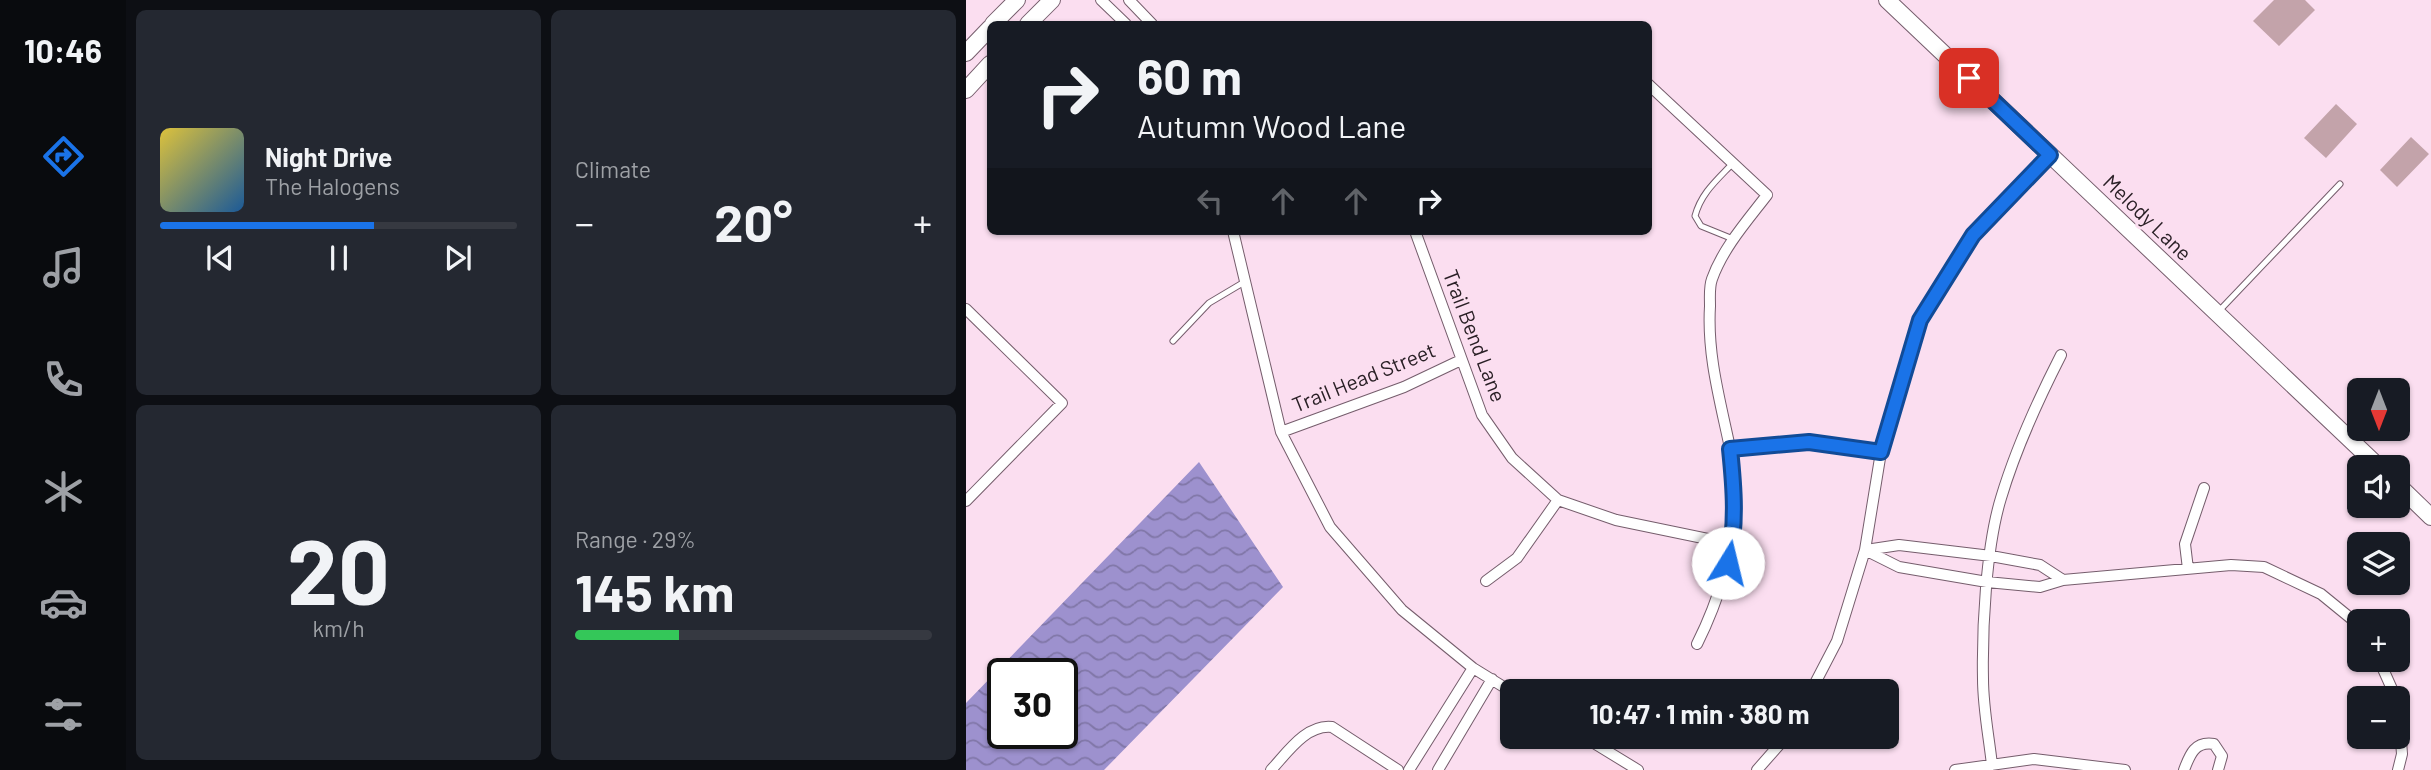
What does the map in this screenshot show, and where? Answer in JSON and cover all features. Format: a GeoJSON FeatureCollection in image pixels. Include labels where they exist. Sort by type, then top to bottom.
{"type":"FeatureCollection","features":[{"type":"Feature","properties":{"kind":"street"},"geometry":{"type":"LineString","coordinates":[[997,21],[1017,0]]}},
{"type":"Feature","properties":{"kind":"street"},"geometry":{"type":"LineString","coordinates":[[1031,21],[1052,0]]}},
{"type":"Feature","properties":{"kind":"street"},"geometry":{"type":"LineString","coordinates":[[1101,0],[1123,21]]}},
{"type":"Feature","properties":{"kind":"street"},"geometry":{"type":"LineString","coordinates":[[1129,0],[1149,21]]}},
{"type":"Feature","properties":{"kind":"street","name":"Melody Lane"},"geometry":{"type":"LineString","coordinates":[[1887,0],[2366,455]]}},
{"type":"Feature","properties":{"kind":"street"},"geometry":{"type":"LineString","coordinates":[[966,53],[987,31]]}},
{"type":"Feature","properties":{"kind":"street"},"geometry":{"type":"LineString","coordinates":[[966,90],[987,67]]}},
{"type":"Feature","properties":{"kind":"street"},"geometry":{"type":"LineString","coordinates":[[1652,88],[1767,195],[1733,239],[1711,281],[1708,330],[1716,393],[1730,449],[1735,495],[1732,544],[1718,602],[1697,644]]}},
{"type":"Feature","properties":{"kind":"street"},"geometry":{"type":"LineString","coordinates":[[1817,679],[1837,641],[1864,550],[1881,452],[1920,320],[1973,235],[2050,155]]}},
{"type":"Feature","properties":{"kind":"street"},"geometry":{"type":"LineString","coordinates":[[1234,235],[1281,432],[1330,527],[1364,570],[1402,610],[1473,668],[1500,684]]}},
{"type":"Feature","properties":{"kind":"street","name":"Trail Bend Lane"},"geometry":{"type":"LineString","coordinates":[[1416,235],[1482,415],[1512,458],[1558,499],[1646,528],[1732,544]]}},
{"type":"Feature","properties":{"kind":"street"},"geometry":{"type":"LineString","coordinates":[[966,309],[1062,403],[966,501]]}},
{"type":"Feature","properties":{"kind":"street"},"geometry":{"type":"LineString","coordinates":[[1992,765],[1983,681],[1987,582],[2000,501],[2031,412],[2061,355]]}},
{"type":"Feature","properties":{"kind":"street","name":"Trail Head Street"},"geometry":{"type":"LineString","coordinates":[[1281,432],[1404,387],[1461,360]]}},
{"type":"Feature","properties":{"kind":"street"},"geometry":{"type":"LineString","coordinates":[[1730,449],[1809,442],[1881,452]]}},
{"type":"Feature","properties":{"kind":"street"},"geometry":{"type":"LineString","coordinates":[[2188,569],[2186,544],[2204,488]]}},
{"type":"Feature","properties":{"kind":"street"},"geometry":{"type":"LineString","coordinates":[[2410,497],[2431,517]]}},
{"type":"Feature","properties":{"kind":"street"},"geometry":{"type":"LineString","coordinates":[[1486,581],[1517,558],[1558,499]]}},
{"type":"Feature","properties":{"kind":"street"},"geometry":{"type":"LineString","coordinates":[[1864,550],[1899,545],[1991,556],[2040,565],[2063,580]]}},
{"type":"Feature","properties":{"kind":"street"},"geometry":{"type":"LineString","coordinates":[[1864,550],[1899,567],[1987,582],[2040,587],[2063,580],[2231,565],[2264,568],[2321,594],[2347,615]]}},
{"type":"Feature","properties":{"kind":"street"},"geometry":{"type":"LineString","coordinates":[[1409,770],[1473,668]]}},
{"type":"Feature","properties":{"kind":"street"},"geometry":{"type":"LineString","coordinates":[[1438,770],[1492,679]]}},
{"type":"Feature","properties":{"kind":"street"},"geometry":{"type":"LineString","coordinates":[[1270,770],[1298,741],[1321,726],[1332,727],[1398,770]]}},
{"type":"Feature","properties":{"kind":"street"},"geometry":{"type":"LineString","coordinates":[[2184,770],[2195,747],[2204,743],[2214,744],[2222,756],[2218,770]]}},
{"type":"Feature","properties":{"kind":"street"},"geometry":{"type":"LineString","coordinates":[[1604,749],[1638,770]]}},
{"type":"Feature","properties":{"kind":"street"},"geometry":{"type":"LineString","coordinates":[[1757,770],[1775,749]]}},
{"type":"Feature","properties":{"kind":"street"},"geometry":{"type":"LineString","coordinates":[[2398,770],[2402,749]]}},
{"type":"Feature","properties":{"kind":"street"},"geometry":{"type":"LineString","coordinates":[[1955,770],[2034,759],[2125,770]]}},
{"type":"Feature","properties":{"kind":"lane"},"geometry":{"type":"LineString","coordinates":[[1733,163],[1707,189],[1695,216],[1702,226],[1733,239]]}},
{"type":"Feature","properties":{"kind":"lane"},"geometry":{"type":"LineString","coordinates":[[2217,313],[2340,184]]}},
{"type":"Feature","properties":{"kind":"lane"},"geometry":{"type":"LineString","coordinates":[[1173,341],[1209,303],[1245,281]]}},
{"type":"Feature","properties":{"kind":"water"},"geometry":{"type":"Polygon","coordinates":[[[1199,462],[1283,587],[1104,770],[966,770],[966,703],[987,681],[987,749],[1078,749],[1078,658],[1010,658],[1199,462]]]}},
{"type":"Feature","properties":{"kind":"building"},"geometry":{"type":"Polygon","coordinates":[[[2274,0],[2305,0],[2315,10],[2279,46],[2253,21],[2274,0]]]}},
{"type":"Feature","properties":{"kind":"building"},"geometry":{"type":"Polygon","coordinates":[[[2336,104],[2357,124],[2326,158],[2304,138],[2336,104]]]}},
{"type":"Feature","properties":{"kind":"building"},"geometry":{"type":"Polygon","coordinates":[[[2411,137],[2429,154],[2397,187],[2380,170],[2411,137]]]}},
{"type":"Feature","properties":{"kind":"route"},"geometry":{"type":"LineString","coordinates":[[1728,563],[1735,495],[1730,449],[1778,442],[1809,442],[1833,443],[1881,452],[1920,320],[1973,235],[2050,155],[1969,78]]}}]}
